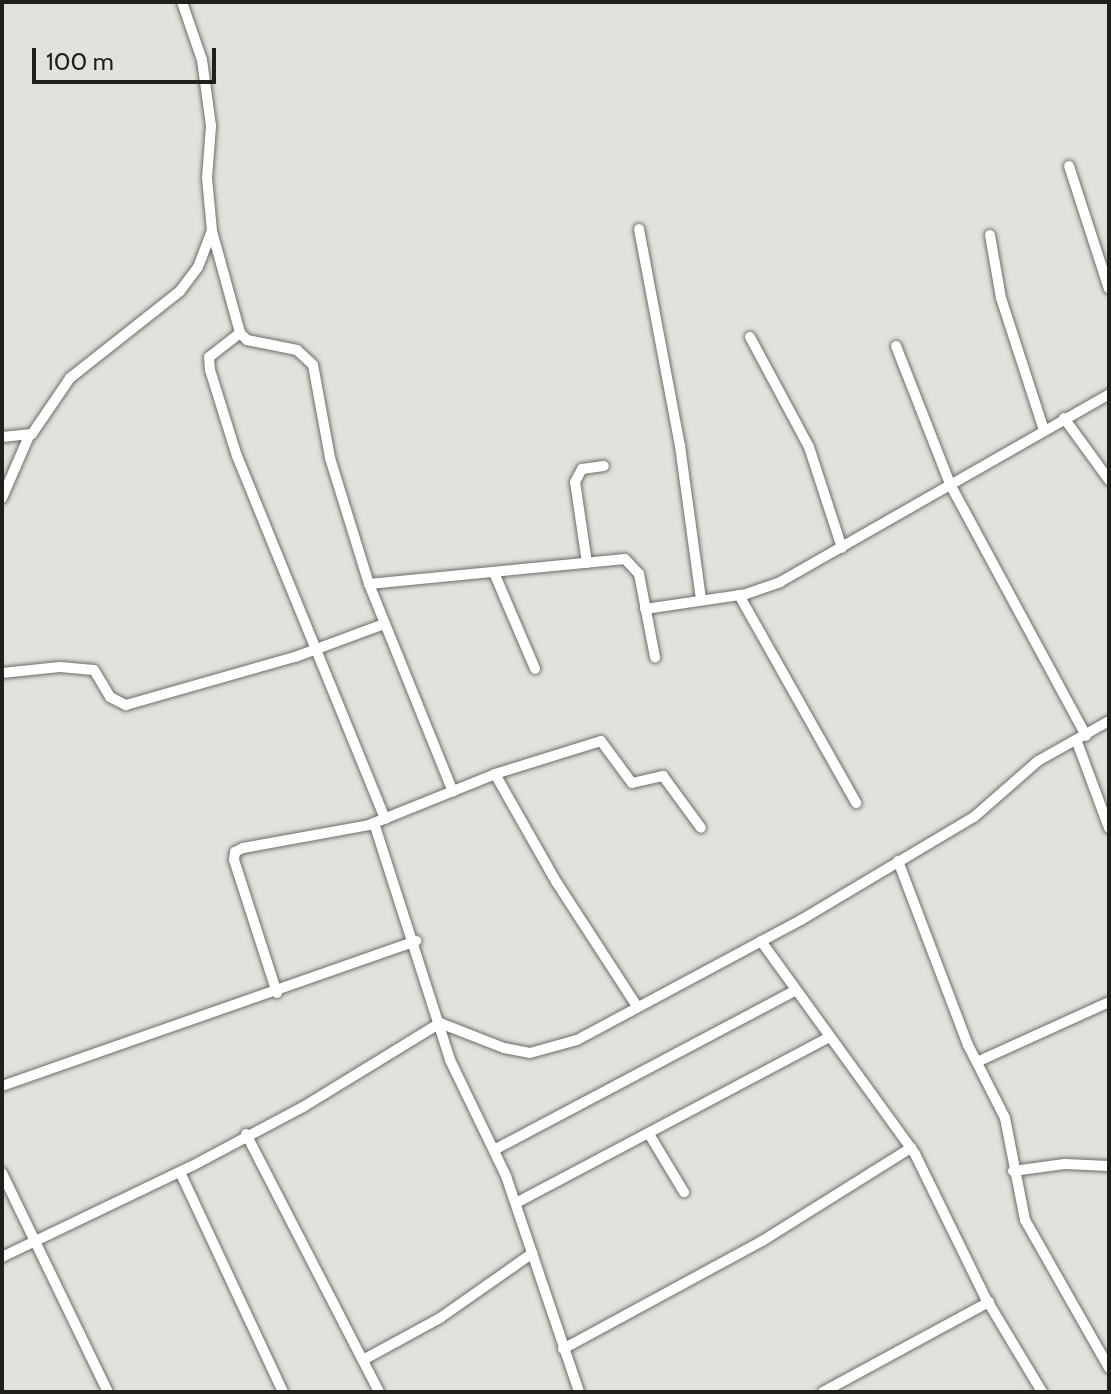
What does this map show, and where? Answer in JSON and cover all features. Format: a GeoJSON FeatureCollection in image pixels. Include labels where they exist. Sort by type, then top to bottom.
{"type":"FeatureCollection","features":[{"type":"Feature","properties":{"kind":"street"},"geometry":{"type":"LineString","coordinates":[[182,2],[202,60],[209,103],[207,178],[212,231],[240,333],[247,340],[297,350],[313,365],[330,458],[369,584],[453,792]]}},
{"type":"Feature","properties":{"kind":"street"},"geometry":{"type":"LineString","coordinates":[[1069,166],[1109,289]]}},
{"type":"Feature","properties":{"kind":"street"},"geometry":{"type":"LineString","coordinates":[[639,229],[680,446],[701,600]]}},
{"type":"Feature","properties":{"kind":"street"},"geometry":{"type":"LineString","coordinates":[[2,498],[29,436],[70,378],[180,291],[198,267],[212,231]]}},
{"type":"Feature","properties":{"kind":"street"},"geometry":{"type":"LineString","coordinates":[[990,235],[1001,298],[1044,430]]}},
{"type":"Feature","properties":{"kind":"street"},"geometry":{"type":"LineString","coordinates":[[240,333],[209,357],[210,370],[237,456],[319,648],[385,819]]}},
{"type":"Feature","properties":{"kind":"street"},"geometry":{"type":"LineString","coordinates":[[750,337],[809,447],[842,548]]}},
{"type":"Feature","properties":{"kind":"street"},"geometry":{"type":"LineString","coordinates":[[896,346],[951,486],[1081,739],[1109,828]]}},
{"type":"Feature","properties":{"kind":"street"},"geometry":{"type":"LineString","coordinates":[[645,609],[739,595],[780,582],[1109,394]]}},
{"type":"Feature","properties":{"kind":"street"},"geometry":{"type":"LineString","coordinates":[[1064,418],[1109,480]]}},
{"type":"Feature","properties":{"kind":"street"},"geometry":{"type":"LineString","coordinates":[[2,437],[29,436]]}},
{"type":"Feature","properties":{"kind":"street"},"geometry":{"type":"LineString","coordinates":[[587,563],[575,482],[582,469],[604,466]]}},
{"type":"Feature","properties":{"kind":"street"},"geometry":{"type":"LineString","coordinates":[[369,584],[629,561],[639,574],[655,657]]}},
{"type":"Feature","properties":{"kind":"street"},"geometry":{"type":"LineString","coordinates":[[495,575],[535,669]]}},
{"type":"Feature","properties":{"kind":"street"},"geometry":{"type":"LineString","coordinates":[[739,595],[856,803]]}},
{"type":"Feature","properties":{"kind":"street"},"geometry":{"type":"LineString","coordinates":[[2,673],[60,667],[94,670],[110,697],[126,705],[319,648],[384,624]]}},
{"type":"Feature","properties":{"kind":"street"},"geometry":{"type":"LineString","coordinates":[[440,1023],[504,1048],[540,1052],[577,1040],[761,941],[974,817],[1038,761],[1109,721]]}},
{"type":"Feature","properties":{"kind":"street"},"geometry":{"type":"LineString","coordinates":[[277,993],[235,852],[374,823],[495,774],[601,741],[632,783],[663,776],[701,828]]}},
{"type":"Feature","properties":{"kind":"street"},"geometry":{"type":"LineString","coordinates":[[495,774],[557,883],[637,1006]]}},
{"type":"Feature","properties":{"kind":"street"},"geometry":{"type":"LineString","coordinates":[[374,823],[416,941],[450,1060],[516,1203],[579,1392]]}},
{"type":"Feature","properties":{"kind":"street"},"geometry":{"type":"LineString","coordinates":[[898,861],[977,1062],[1005,1118],[1025,1220],[1109,1368]]}},
{"type":"Feature","properties":{"kind":"street"},"geometry":{"type":"LineString","coordinates":[[2,1086],[277,993],[416,941]]}},
{"type":"Feature","properties":{"kind":"street"},"geometry":{"type":"LineString","coordinates":[[761,941],[911,1148],[1038,1391]]}},
{"type":"Feature","properties":{"kind":"street"},"geometry":{"type":"LineString","coordinates":[[494,1150],[796,990]]}},
{"type":"Feature","properties":{"kind":"street"},"geometry":{"type":"LineString","coordinates":[[977,1062],[1109,1002]]}},
{"type":"Feature","properties":{"kind":"street"},"geometry":{"type":"LineString","coordinates":[[2,1257],[180,1172],[246,1134],[303,1107],[440,1023]]}},
{"type":"Feature","properties":{"kind":"street"},"geometry":{"type":"LineString","coordinates":[[516,1203],[830,1037]]}},
{"type":"Feature","properties":{"kind":"street"},"geometry":{"type":"LineString","coordinates":[[246,1134],[379,1392]]}},
{"type":"Feature","properties":{"kind":"street"},"geometry":{"type":"LineString","coordinates":[[649,1134],[684,1192]]}},
{"type":"Feature","properties":{"kind":"street"},"geometry":{"type":"LineString","coordinates":[[563,1349],[762,1241],[911,1148]]}},
{"type":"Feature","properties":{"kind":"street"},"geometry":{"type":"LineString","coordinates":[[1013,1171],[1052,1165],[1109,1166]]}},
{"type":"Feature","properties":{"kind":"street"},"geometry":{"type":"LineString","coordinates":[[180,1172],[283,1392]]}},
{"type":"Feature","properties":{"kind":"street"},"geometry":{"type":"LineString","coordinates":[[2,1173],[108,1392]]}},
{"type":"Feature","properties":{"kind":"street"},"geometry":{"type":"LineString","coordinates":[[363,1360],[440,1318],[533,1253]]}},
{"type":"Feature","properties":{"kind":"street"},"geometry":{"type":"LineString","coordinates":[[823,1392],[989,1302]]}}]}
